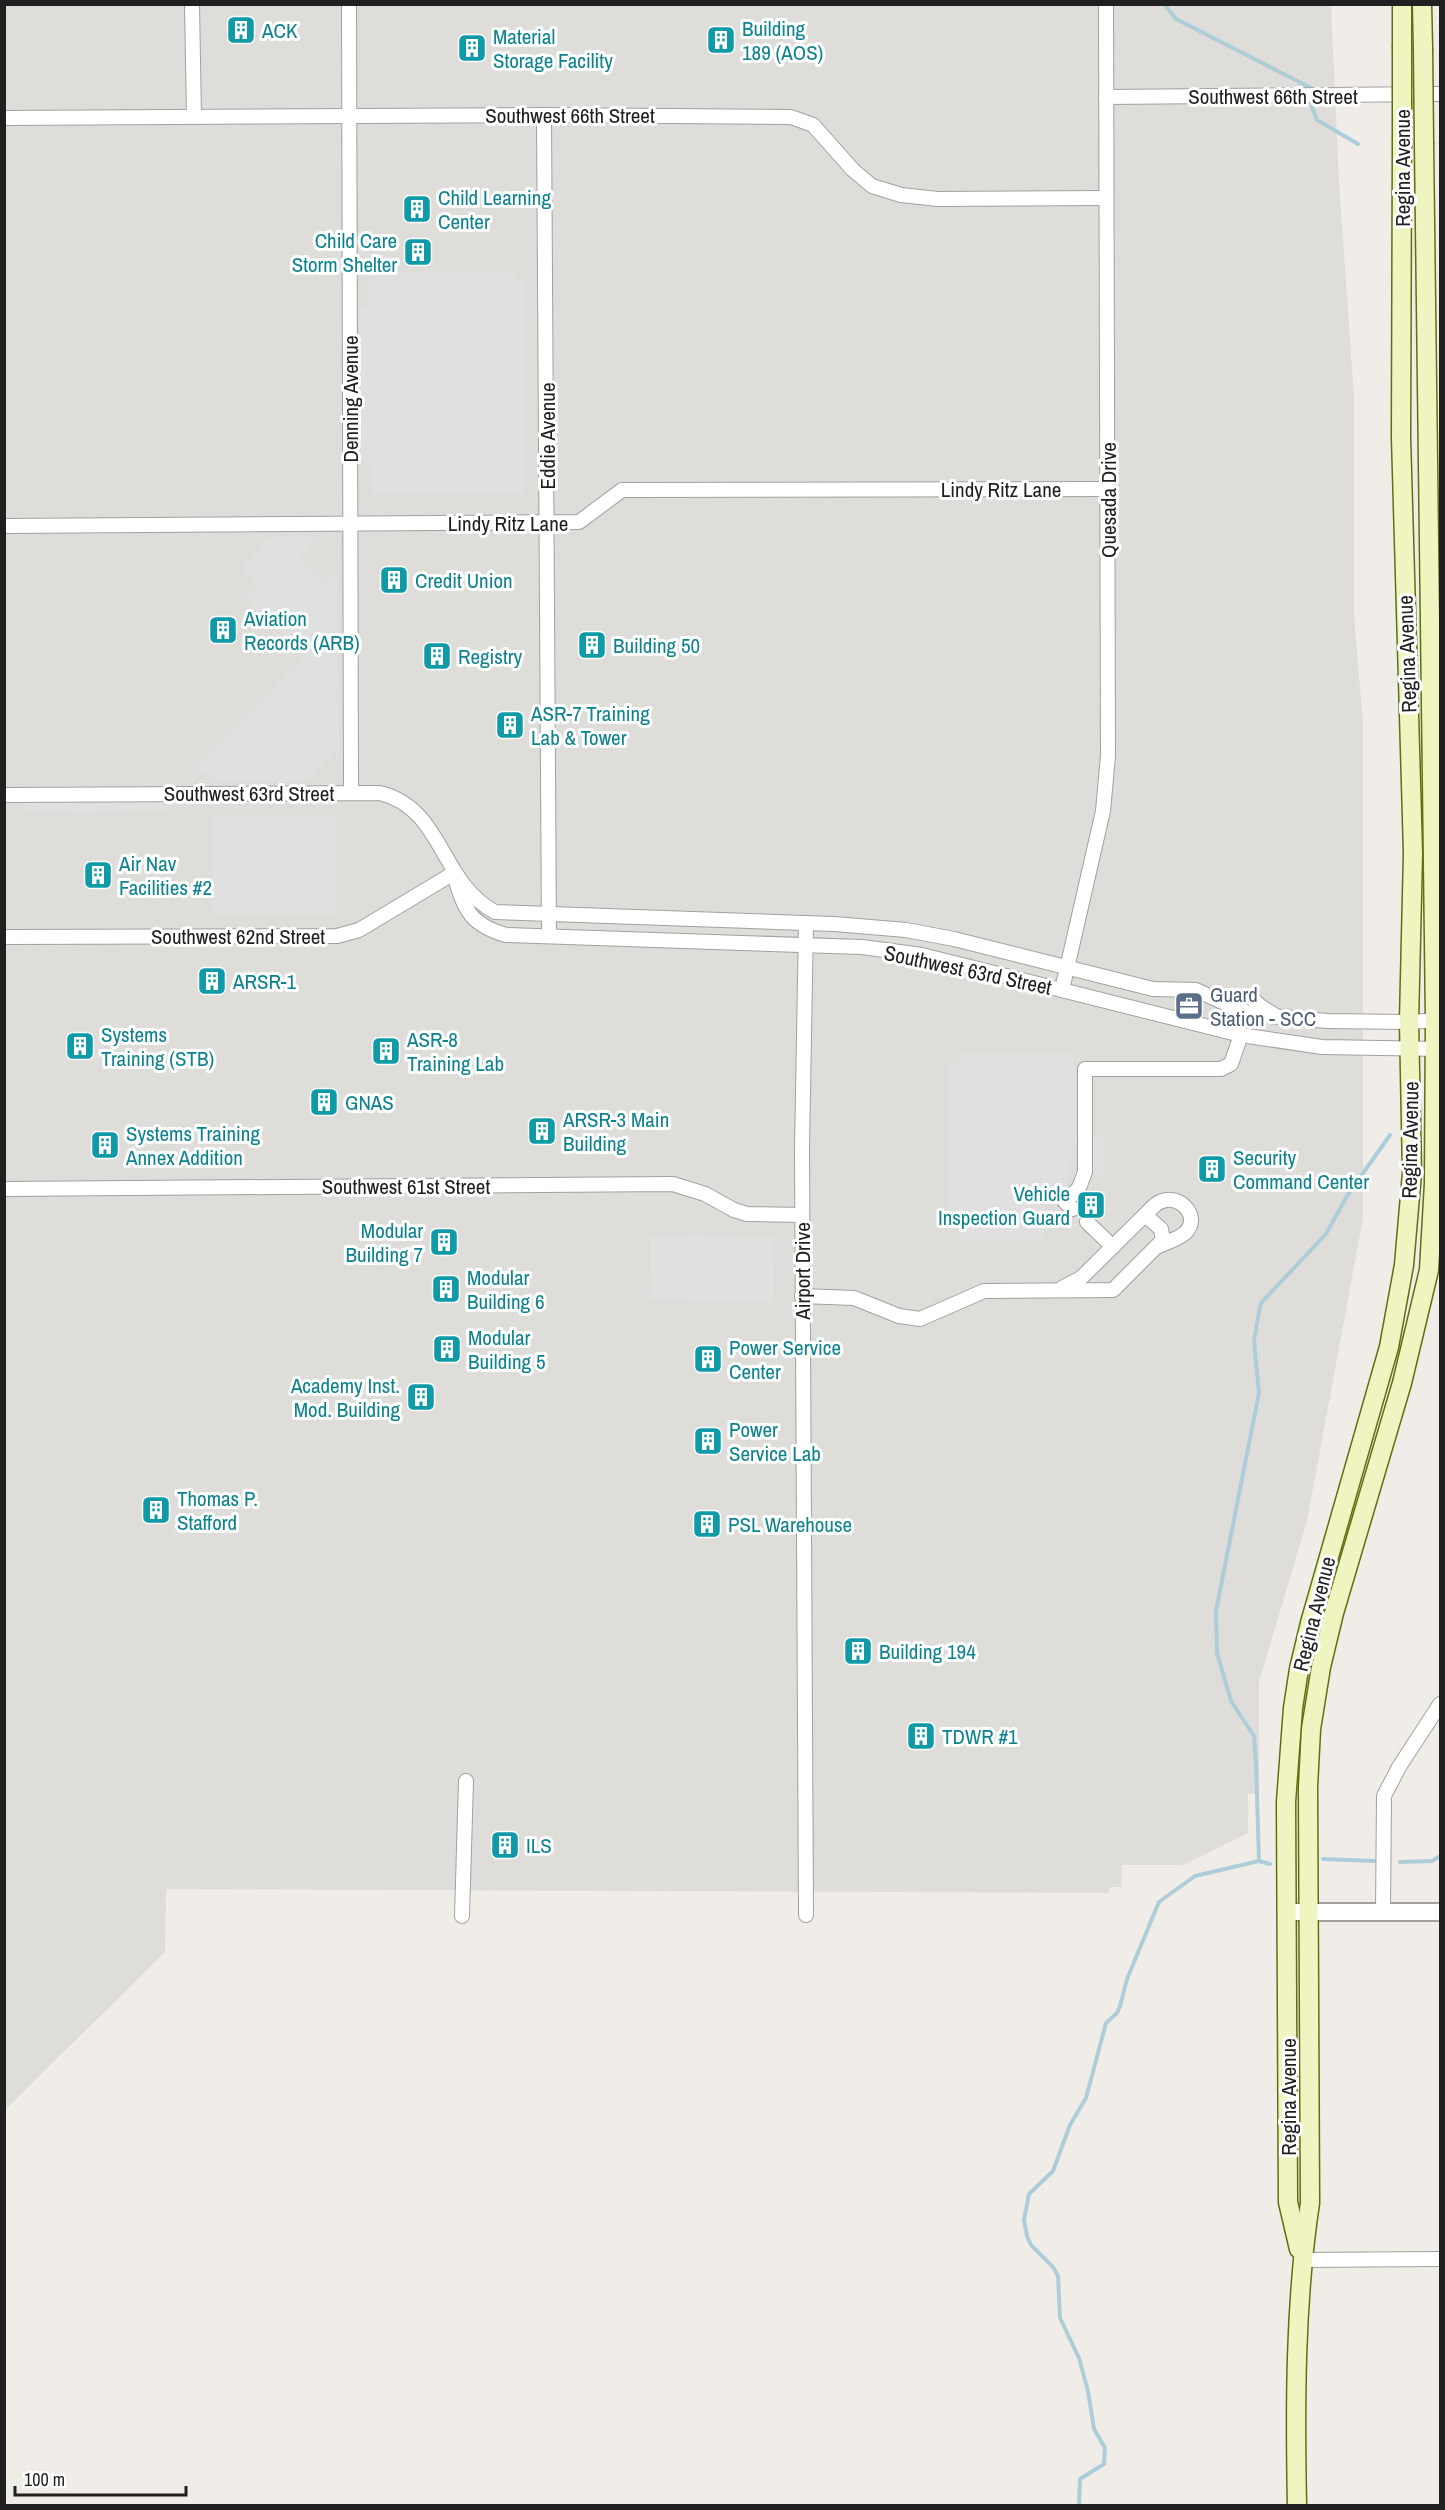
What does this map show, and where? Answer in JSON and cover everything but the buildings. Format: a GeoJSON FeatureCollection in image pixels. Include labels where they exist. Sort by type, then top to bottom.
{"type":"FeatureCollection","features":[{"type":"Feature","properties":{"kind":"main road","name":"Regina Avenue"},"geometry":{"type":"LineString","coordinates":[[1301,2260],[1288,2202],[1286,1802],[1293,1708],[1299,1669],[1389,1347],[1404,1265],[1412,1173],[1409,1022],[1413,854],[1401,438],[1402,4]]}},
{"type":"Feature","properties":{"kind":"main road","name":"Regina Avenue"},"geometry":{"type":"LineString","coordinates":[[1297,2505],[1301,2260],[1310,2203],[1308,1787],[1311,1729],[1321,1667],[1334,1613],[1402,1383],[1429,1270],[1434,1183],[1438,1020],[1422,4]]}},
{"type":"Feature","properties":{"kind":"street"},"geometry":{"type":"LineString","coordinates":[[192,4],[194,117]]}},
{"type":"Feature","properties":{"kind":"street","name":"Denning Avenue"},"geometry":{"type":"LineString","coordinates":[[349,4],[351,793]]}},
{"type":"Feature","properties":{"kind":"street","name":"Quesada Drive"},"geometry":{"type":"LineString","coordinates":[[1062,990],[1103,811],[1108,756],[1106,4]]}},
{"type":"Feature","properties":{"kind":"street","name":"Southwest 66th Street"},"geometry":{"type":"LineString","coordinates":[[1106,97],[1440,94]]}},
{"type":"Feature","properties":{"kind":"street","name":"Southwest 66th Street"},"geometry":{"type":"LineString","coordinates":[[4,118],[544,115],[791,117],[813,124],[853,170],[872,186],[901,195],[938,199],[1106,198]]}},
{"type":"Feature","properties":{"kind":"street","name":"Eddie Avenue"},"geometry":{"type":"LineString","coordinates":[[544,115],[549,936]]}},
{"type":"Feature","properties":{"kind":"street","name":"Lindy Ritz Lane"},"geometry":{"type":"LineString","coordinates":[[4,526],[579,522],[622,490],[1108,489]]}},
{"type":"Feature","properties":{"kind":"street","name":"Southwest 63rd Street"},"geometry":{"type":"LineString","coordinates":[[4,795],[380,793],[396,797],[411,806],[423,818],[454,873],[479,903],[495,912],[806,923],[906,930],[954,939],[1153,989],[1196,990],[1242,1011],[1290,1019],[1409,1022],[1438,1020]]}},
{"type":"Feature","properties":{"kind":"street","name":"Southwest 63rd Street"},"geometry":{"type":"LineString","coordinates":[[454,873],[462,903],[471,917],[487,929],[506,935],[862,947],[922,955],[1241,1035],[1322,1047],[1438,1049]]}},
{"type":"Feature","properties":{"kind":"street","name":"Southwest 62nd Street"},"geometry":{"type":"LineString","coordinates":[[4,937],[337,936],[359,930],[454,873]]}},
{"type":"Feature","properties":{"kind":"street","name":"Airport Drive"},"geometry":{"type":"LineString","coordinates":[[806,923],[802,1215],[806,1915]]}},
{"type":"Feature","properties":{"kind":"street"},"geometry":{"type":"LineString","coordinates":[[1252,998],[1271,1013],[1290,1019]]}},
{"type":"Feature","properties":{"kind":"street"},"geometry":{"type":"LineString","coordinates":[[1069,1206],[1085,1172],[1085,1068],[1221,1068],[1231,1064],[1241,1035]]}},
{"type":"Feature","properties":{"kind":"street","name":"Southwest 61st Street"},"geometry":{"type":"LineString","coordinates":[[4,1189],[673,1184],[705,1194],[734,1210],[747,1214],[802,1215]]}},
{"type":"Feature","properties":{"kind":"street"},"geometry":{"type":"LineString","coordinates":[[1054,1291],[1081,1278],[1145,1215],[1162,1200],[1170,1198],[1182,1204],[1189,1213],[1189,1227],[1185,1233],[1159,1246]]}},
{"type":"Feature","properties":{"kind":"street"},"geometry":{"type":"LineString","coordinates":[[802,1296],[854,1298],[898,1316],[920,1319],[984,1291],[1113,1290],[1163,1240],[1161,1229],[1145,1215]]}},
{"type":"Feature","properties":{"kind":"street"},"geometry":{"type":"LineString","coordinates":[[1087,1222],[1113,1247]]}},
{"type":"Feature","properties":{"kind":"street"},"geometry":{"type":"LineString","coordinates":[[1383,1912],[1384,1797],[1399,1767],[1440,1704]]}},
{"type":"Feature","properties":{"kind":"street"},"geometry":{"type":"LineString","coordinates":[[462,1916],[466,1781]]}},
{"type":"Feature","properties":{"kind":"street"},"geometry":{"type":"LineString","coordinates":[[1288,1912],[1440,1912]]}},
{"type":"Feature","properties":{"kind":"street"},"geometry":{"type":"LineString","coordinates":[[1301,2260],[1440,2259]]}},
{"type":"Feature","properties":{"kind":"shaded area"},"geometry":{"type":"Polygon","coordinates":[[[5,5],[1331,5],[1339,182],[1354,397],[1354,616],[1363,722],[1363,1218],[1307,1521],[1259,1682],[1259,1793],[1248,1794],[1248,1833],[1183,1865],[1122,1865],[1121,1887],[1110,1887],[1108,1893],[166,1889],[165,1952],[5,2110],[5,5]]]}},
{"type":"Feature","properties":{"kind":"shaded area"},"geometry":{"type":"Polygon","coordinates":[[[369,272],[516,272],[517,280],[525,280],[525,494],[371,494],[371,461],[361,460],[361,307],[369,306],[369,272]]]}},
{"type":"Feature","properties":{"kind":"shaded area"},"geometry":{"type":"Polygon","coordinates":[[[311,536],[315,542],[298,559],[323,584],[337,572],[339,749],[308,781],[218,781],[196,769],[304,658],[246,599],[259,585],[241,568],[269,538],[311,536]]]}},
{"type":"Feature","properties":{"kind":"shaded area"},"geometry":{"type":"Polygon","coordinates":[[[172,800],[172,811],[25,812],[25,801],[172,800]]]}},
{"type":"Feature","properties":{"kind":"shaded area"},"geometry":{"type":"Polygon","coordinates":[[[214,815],[336,815],[336,915],[214,915],[214,815]]]}},
{"type":"Feature","properties":{"kind":"shaded area"},"geometry":{"type":"Polygon","coordinates":[[[960,1053],[1074,1053],[1074,1135],[1105,1136],[1104,1176],[1092,1176],[1092,1143],[1073,1143],[1068,1186],[1045,1201],[1044,1241],[959,1240],[959,1228],[948,1228],[948,1063],[960,1063],[960,1053]]]}},
{"type":"Feature","properties":{"kind":"shaded area"},"geometry":{"type":"Polygon","coordinates":[[[650,1236],[775,1237],[774,1302],[649,1300],[650,1236]]]}},
{"type":"Feature","properties":{"kind":"waterway"},"geometry":{"type":"LineString","coordinates":[[1164,4],[1176,19],[1311,88]]}},
{"type":"Feature","properties":{"kind":"waterway"},"geometry":{"type":"LineString","coordinates":[[1311,104],[1317,120],[1358,144]]}},
{"type":"Feature","properties":{"kind":"waterway"},"geometry":{"type":"LineString","coordinates":[[1079,2506],[1080,2479],[1104,2464],[1105,2448],[1094,2429],[1088,2391],[1079,2358],[1060,2318],[1058,2276],[1053,2267],[1031,2245],[1027,2236],[1024,2220],[1029,2194],[1053,2171],[1070,2125],[1086,2098],[1106,2023],[1117,2013],[1127,1979],[1159,1902],[1195,1876],[1259,1861],[1254,1736],[1231,1701],[1217,1653],[1216,1611],[1259,1393],[1254,1341],[1260,1307],[1261,1303],[1326,1234],[1347,1196],[1390,1135]]}},
{"type":"Feature","properties":{"kind":"waterway"},"geometry":{"type":"LineString","coordinates":[[1400,1862],[1432,1861],[1440,1856]]}},
{"type":"Feature","properties":{"kind":"waterway"},"geometry":{"type":"LineString","coordinates":[[1323,1859],[1374,1861]]}},
{"type":"Feature","properties":{"kind":"waterway"},"geometry":{"type":"LineString","coordinates":[[1259,1861],[1270,1864]]}},
{"type":"Feature","properties":{"kind":"place","name":"ACK"},"geometry":{"type":"Point","coordinates":[241,30]}},
{"type":"Feature","properties":{"kind":"place","name":"Building 189 (AOS)"},"geometry":{"type":"Point","coordinates":[721,40]}},
{"type":"Feature","properties":{"kind":"place","name":"Material Storage Facility"},"geometry":{"type":"Point","coordinates":[472,48]}},
{"type":"Feature","properties":{"kind":"place","name":"Child Learning Center"},"geometry":{"type":"Point","coordinates":[417,209]}},
{"type":"Feature","properties":{"kind":"place","name":"Child Care Storm Shelter"},"geometry":{"type":"Point","coordinates":[418,252]}},
{"type":"Feature","properties":{"kind":"place","name":"Credit Union"},"geometry":{"type":"Point","coordinates":[394,580]}},
{"type":"Feature","properties":{"kind":"place","name":"Aviation Records (ARB)"},"geometry":{"type":"Point","coordinates":[223,630]}},
{"type":"Feature","properties":{"kind":"place","name":"Building 50"},"geometry":{"type":"Point","coordinates":[592,645]}},
{"type":"Feature","properties":{"kind":"place","name":"Registry"},"geometry":{"type":"Point","coordinates":[437,656]}},
{"type":"Feature","properties":{"kind":"place","name":"ASR-7 Training Lab & Tower"},"geometry":{"type":"Point","coordinates":[510,725]}},
{"type":"Feature","properties":{"kind":"place","name":"Air Nav Facilities #2"},"geometry":{"type":"Point","coordinates":[98,875]}},
{"type":"Feature","properties":{"kind":"place","name":"ARSR-1"},"geometry":{"type":"Point","coordinates":[212,981]}},
{"type":"Feature","properties":{"kind":"place","name":"Guard Station - SCC"},"geometry":{"type":"Point","coordinates":[1189,1006]}},
{"type":"Feature","properties":{"kind":"place","name":"Systems Training (STB)"},"geometry":{"type":"Point","coordinates":[80,1046]}},
{"type":"Feature","properties":{"kind":"place","name":"ASR-8 Training Lab"},"geometry":{"type":"Point","coordinates":[386,1051]}},
{"type":"Feature","properties":{"kind":"place","name":"GNAS"},"geometry":{"type":"Point","coordinates":[324,1102]}},
{"type":"Feature","properties":{"kind":"place","name":"ARSR-3 Main Building"},"geometry":{"type":"Point","coordinates":[542,1131]}},
{"type":"Feature","properties":{"kind":"place","name":"Systems Training Annex Addition"},"geometry":{"type":"Point","coordinates":[105,1145]}},
{"type":"Feature","properties":{"kind":"place","name":"Security Command Center"},"geometry":{"type":"Point","coordinates":[1212,1169]}},
{"type":"Feature","properties":{"kind":"place","name":"Vehicle Inspection Guard"},"geometry":{"type":"Point","coordinates":[1091,1205]}},
{"type":"Feature","properties":{"kind":"place","name":"Modular Building 7"},"geometry":{"type":"Point","coordinates":[444,1242]}},
{"type":"Feature","properties":{"kind":"place","name":"Modular Building 6"},"geometry":{"type":"Point","coordinates":[446,1289]}},
{"type":"Feature","properties":{"kind":"place","name":"Modular Building 5"},"geometry":{"type":"Point","coordinates":[447,1349]}},
{"type":"Feature","properties":{"kind":"place","name":"Power Service Center"},"geometry":{"type":"Point","coordinates":[708,1359]}},
{"type":"Feature","properties":{"kind":"place","name":"Academy Inst. Mod. Building"},"geometry":{"type":"Point","coordinates":[421,1397]}},
{"type":"Feature","properties":{"kind":"place","name":"Power Service Lab"},"geometry":{"type":"Point","coordinates":[708,1441]}},
{"type":"Feature","properties":{"kind":"place","name":"Thomas P. Stafford"},"geometry":{"type":"Point","coordinates":[156,1510]}},
{"type":"Feature","properties":{"kind":"place","name":"PSL Warehouse"},"geometry":{"type":"Point","coordinates":[707,1524]}},
{"type":"Feature","properties":{"kind":"place","name":"Building 194"},"geometry":{"type":"Point","coordinates":[858,1651]}},
{"type":"Feature","properties":{"kind":"place","name":"TDWR #1"},"geometry":{"type":"Point","coordinates":[921,1736]}},
{"type":"Feature","properties":{"kind":"place","name":"ILS"},"geometry":{"type":"Point","coordinates":[505,1845]}}]}
